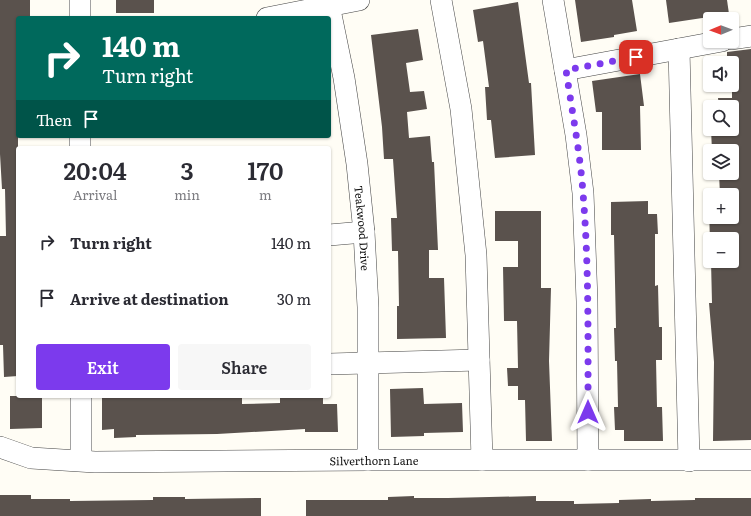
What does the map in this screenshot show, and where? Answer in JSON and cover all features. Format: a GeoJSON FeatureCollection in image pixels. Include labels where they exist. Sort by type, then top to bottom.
{"type":"FeatureCollection","features":[{"type":"Feature","properties":{"kind":"street"},"geometry":{"type":"LineString","coordinates":[[80,0],[80,16]]}},
{"type":"Feature","properties":{"kind":"street"},"geometry":{"type":"LineString","coordinates":[[275,16],[328,3],[359,0]]}},
{"type":"Feature","properties":{"kind":"street"},"geometry":{"type":"LineString","coordinates":[[441,0],[462,116],[476,255],[482,460]]}},
{"type":"Feature","properties":{"kind":"street"},"geometry":{"type":"LineString","coordinates":[[553,0],[566,70],[583,193],[587,301],[588,460]]}},
{"type":"Feature","properties":{"kind":"street","name":"Teakwood Drive"},"geometry":{"type":"LineString","coordinates":[[328,3],[331,16]]}},
{"type":"Feature","properties":{"kind":"street","name":"Teakwood Drive"},"geometry":{"type":"LineString","coordinates":[[331,17],[344,78],[357,164],[364,232],[368,307],[368,460]]}},
{"type":"Feature","properties":{"kind":"street"},"geometry":{"type":"LineString","coordinates":[[739,38],[751,36]]}},
{"type":"Feature","properties":{"kind":"street"},"geometry":{"type":"LineString","coordinates":[[566,70],[703,45]]}},
{"type":"Feature","properties":{"kind":"street"},"geometry":{"type":"LineString","coordinates":[[679,49],[689,461]]}},
{"type":"Feature","properties":{"kind":"street"},"geometry":{"type":"LineString","coordinates":[[331,235],[364,232]]}},
{"type":"Feature","properties":{"kind":"street"},"geometry":{"type":"LineString","coordinates":[[331,364],[479,360]]}},
{"type":"Feature","properties":{"kind":"street"},"geometry":{"type":"LineString","coordinates":[[81,398],[81,460]]}},
{"type":"Feature","properties":{"kind":"street","name":"Silverthorn Lane"},"geometry":{"type":"LineString","coordinates":[[0,447],[31,458],[103,462],[751,460]]}},
{"type":"Feature","properties":{"kind":"building"},"geometry":{"type":"Polygon","coordinates":[[[0,0],[30,0],[30,16],[16,16],[16,138],[18,138],[18,146],[16,146],[16,376],[4,377],[3,345],[0,345],[0,236],[6,236],[5,189],[2,189],[0,154],[0,0]]]}},
{"type":"Feature","properties":{"kind":"building"},"geometry":{"type":"Polygon","coordinates":[[[116,0],[154,0],[154,13],[116,13],[116,0]]]}},
{"type":"Feature","properties":{"kind":"building"},"geometry":{"type":"Polygon","coordinates":[[[575,0],[632,0],[637,31],[614,35],[614,37],[581,42],[575,0]]]}},
{"type":"Feature","properties":{"kind":"building"},"geometry":{"type":"Polygon","coordinates":[[[666,0],[727,0],[729,12],[703,12],[703,18],[669,23],[666,0]]]}},
{"type":"Feature","properties":{"kind":"building"},"geometry":{"type":"Polygon","coordinates":[[[518,2],[529,83],[531,83],[535,155],[495,158],[491,120],[487,120],[485,87],[489,87],[483,41],[478,42],[473,10],[518,2]]]}},
{"type":"Feature","properties":{"kind":"building"},"geometry":{"type":"Polygon","coordinates":[[[418,29],[423,60],[406,63],[410,92],[424,91],[427,109],[407,112],[409,138],[430,136],[432,162],[434,162],[438,250],[429,250],[429,278],[444,278],[446,338],[397,339],[397,306],[399,306],[398,251],[392,251],[391,218],[397,218],[393,159],[384,159],[382,127],[371,35],[418,29]]]}},
{"type":"Feature","properties":{"kind":"building"},"geometry":{"type":"Polygon","coordinates":[[[751,49],[751,440],[713,441],[714,362],[709,303],[712,303],[711,268],[739,268],[739,232],[710,232],[709,224],[739,224],[739,188],[720,188],[719,180],[739,180],[739,144],[712,144],[711,136],[739,136],[739,100],[718,100],[718,98],[732,98],[732,92],[739,92],[739,56],[727,56],[727,52],[751,49]]]}},
{"type":"Feature","properties":{"kind":"building"},"geometry":{"type":"Polygon","coordinates":[[[640,74],[644,106],[640,106],[641,150],[602,150],[602,112],[596,112],[592,81],[640,74]]]}},
{"type":"Feature","properties":{"kind":"building"},"geometry":{"type":"Polygon","coordinates":[[[648,201],[648,214],[657,214],[658,234],[655,234],[655,286],[658,285],[659,327],[662,327],[662,360],[656,360],[657,407],[662,407],[663,441],[624,441],[624,430],[615,430],[614,407],[618,407],[617,361],[615,361],[614,328],[616,328],[614,235],[611,235],[611,202],[648,201]]]}},
{"type":"Feature","properties":{"kind":"building"},"geometry":{"type":"Polygon","coordinates":[[[495,211],[541,211],[541,288],[551,288],[549,361],[552,441],[526,441],[525,400],[518,400],[518,386],[508,386],[507,368],[518,368],[517,321],[504,321],[503,267],[518,267],[518,241],[495,241],[495,211]]]}},
{"type":"Feature","properties":{"kind":"building"},"geometry":{"type":"Polygon","coordinates":[[[423,388],[424,404],[462,403],[463,432],[424,433],[424,436],[391,437],[390,389],[423,388]]]}},
{"type":"Feature","properties":{"kind":"building"},"geometry":{"type":"Polygon","coordinates":[[[10,396],[16,396],[16,398],[42,398],[42,428],[10,429],[10,396]]]}},
{"type":"Feature","properties":{"kind":"building"},"geometry":{"type":"Polygon","coordinates":[[[102,398],[242,398],[242,404],[280,403],[280,398],[323,398],[323,404],[337,404],[338,432],[305,432],[305,429],[217,434],[136,435],[136,437],[114,438],[114,429],[102,430],[102,398]]]}},
{"type":"Feature","properties":{"kind":"building"},"geometry":{"type":"Polygon","coordinates":[[[0,495],[31,495],[31,499],[70,499],[70,501],[153,500],[153,497],[185,497],[185,499],[261,498],[261,516],[0,516],[0,495]]]}},
{"type":"Feature","properties":{"kind":"building"},"geometry":{"type":"Polygon","coordinates":[[[414,496],[414,498],[448,498],[536,496],[536,501],[574,501],[574,504],[619,503],[619,500],[651,499],[651,501],[695,500],[695,498],[751,498],[751,516],[306,516],[306,500],[388,500],[388,497],[414,496]]]}},
{"type":"Feature","properties":{"kind":"route"},"geometry":{"type":"LineString","coordinates":[[588,412],[587,301],[583,193],[566,70],[636,57]]}}]}
